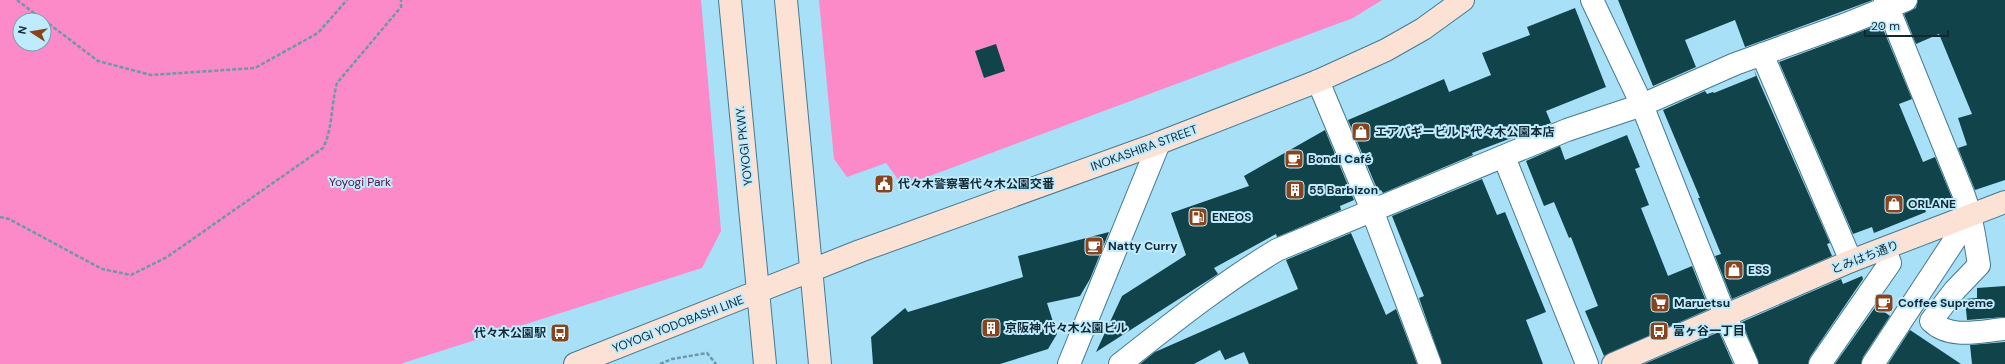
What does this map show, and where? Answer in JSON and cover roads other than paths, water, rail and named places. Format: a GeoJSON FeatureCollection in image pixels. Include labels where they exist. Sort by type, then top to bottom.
{"type":"FeatureCollection","features":[{"type":"Feature","properties":{"kind":"street","name":"YOYOGI PKWY."},"geometry":{"type":"LineString","coordinates":[[730,0],[759,292]]}},
{"type":"Feature","properties":{"kind":"street"},"geometry":{"type":"LineString","coordinates":[[786,0],[820,364]]}},
{"type":"Feature","properties":{"kind":"street","name":"INOKASHIRA STREET"},"geometry":{"type":"LineString","coordinates":[[759,292],[860,251],[1159,144],[1318,81],[1386,50],[1423,29],[1463,0]]}},
{"type":"Feature","properties":{"kind":"street"},"geometry":{"type":"LineString","coordinates":[[1592,0],[1642,105],[1725,315],[1747,364]]}},
{"type":"Feature","properties":{"kind":"street"},"geometry":{"type":"LineString","coordinates":[[1120,364],[1174,321],[1252,265],[1277,250],[1567,130],[1642,105],[1762,54],[1849,23],[1893,2],[1972,215],[1979,265],[1955,290],[1931,321],[1938,328],[1955,333],[2005,329]]}},
{"type":"Feature","properties":{"kind":"street"},"geometry":{"type":"LineString","coordinates":[[1762,54],[1851,261]]}},
{"type":"Feature","properties":{"kind":"street"},"geometry":{"type":"LineString","coordinates":[[1318,81],[1372,210],[1430,364]]}},
{"type":"Feature","properties":{"kind":"street"},"geometry":{"type":"LineString","coordinates":[[1069,364],[1159,144]]}},
{"type":"Feature","properties":{"kind":"street"},"geometry":{"type":"LineString","coordinates":[[1504,157],[1587,364]]}},
{"type":"Feature","properties":{"kind":"street","name":"とみはち通り"},"geometry":{"type":"LineString","coordinates":[[1613,364],[1851,261],[2005,202]]}},
{"type":"Feature","properties":{"kind":"street"},"geometry":{"type":"LineString","coordinates":[[1873,364],[1972,215]]}},
{"type":"Feature","properties":{"kind":"street"},"geometry":{"type":"LineString","coordinates":[[1820,364],[1890,263],[1885,249]]}},
{"type":"Feature","properties":{"kind":"street","name":"YOYOGI YODOBASHI LINE"},"geometry":{"type":"LineString","coordinates":[[575,364],[759,292]]}},
{"type":"Feature","properties":{"kind":"street"},"geometry":{"type":"LineString","coordinates":[[759,292],[765,364]]}},
{"type":"Feature","properties":{"kind":"place","name":"エアバギービルド代々木公園本店"},"geometry":{"type":"Point","coordinates":[1361,132]}},
{"type":"Feature","properties":{"kind":"place","name":"Bondi Café"},"geometry":{"type":"Point","coordinates":[1294,159]}},
{"type":"Feature","properties":{"kind":"place","name":"代々木警察署代々木公園交番"},"geometry":{"type":"Point","coordinates":[884,184]}},
{"type":"Feature","properties":{"kind":"place","name":"55 Barbizon"},"geometry":{"type":"Point","coordinates":[1295,190]}},
{"type":"Feature","properties":{"kind":"place","name":"ORLANE"},"geometry":{"type":"Point","coordinates":[1894,204]}},
{"type":"Feature","properties":{"kind":"place","name":"ENEOS"},"geometry":{"type":"Point","coordinates":[1198,217]}},
{"type":"Feature","properties":{"kind":"place","name":"Natty Curry"},"geometry":{"type":"Point","coordinates":[1094,246]}},
{"type":"Feature","properties":{"kind":"place","name":"ESS"},"geometry":{"type":"Point","coordinates":[1734,270]}},
{"type":"Feature","properties":{"kind":"place","name":"Maruetsu"},"geometry":{"type":"Point","coordinates":[1660,303]}},
{"type":"Feature","properties":{"kind":"place","name":"Coffee Supreme"},"geometry":{"type":"Point","coordinates":[1884,303]}},
{"type":"Feature","properties":{"kind":"place","name":"京阪神 代々木公園ビル"},"geometry":{"type":"Point","coordinates":[991,328]}},
{"type":"Feature","properties":{"kind":"place","name":"富ヶ谷一丁目"},"geometry":{"type":"Point","coordinates":[1659,331]}},
{"type":"Feature","properties":{"kind":"place","name":"代々木公園駅"},"geometry":{"type":"Point","coordinates":[560,333]}},
{"type":"Feature","properties":{"kind":"park label","name":"Yoyogi Park"},"geometry":{"type":"Point","coordinates":[360,182]}}]}
